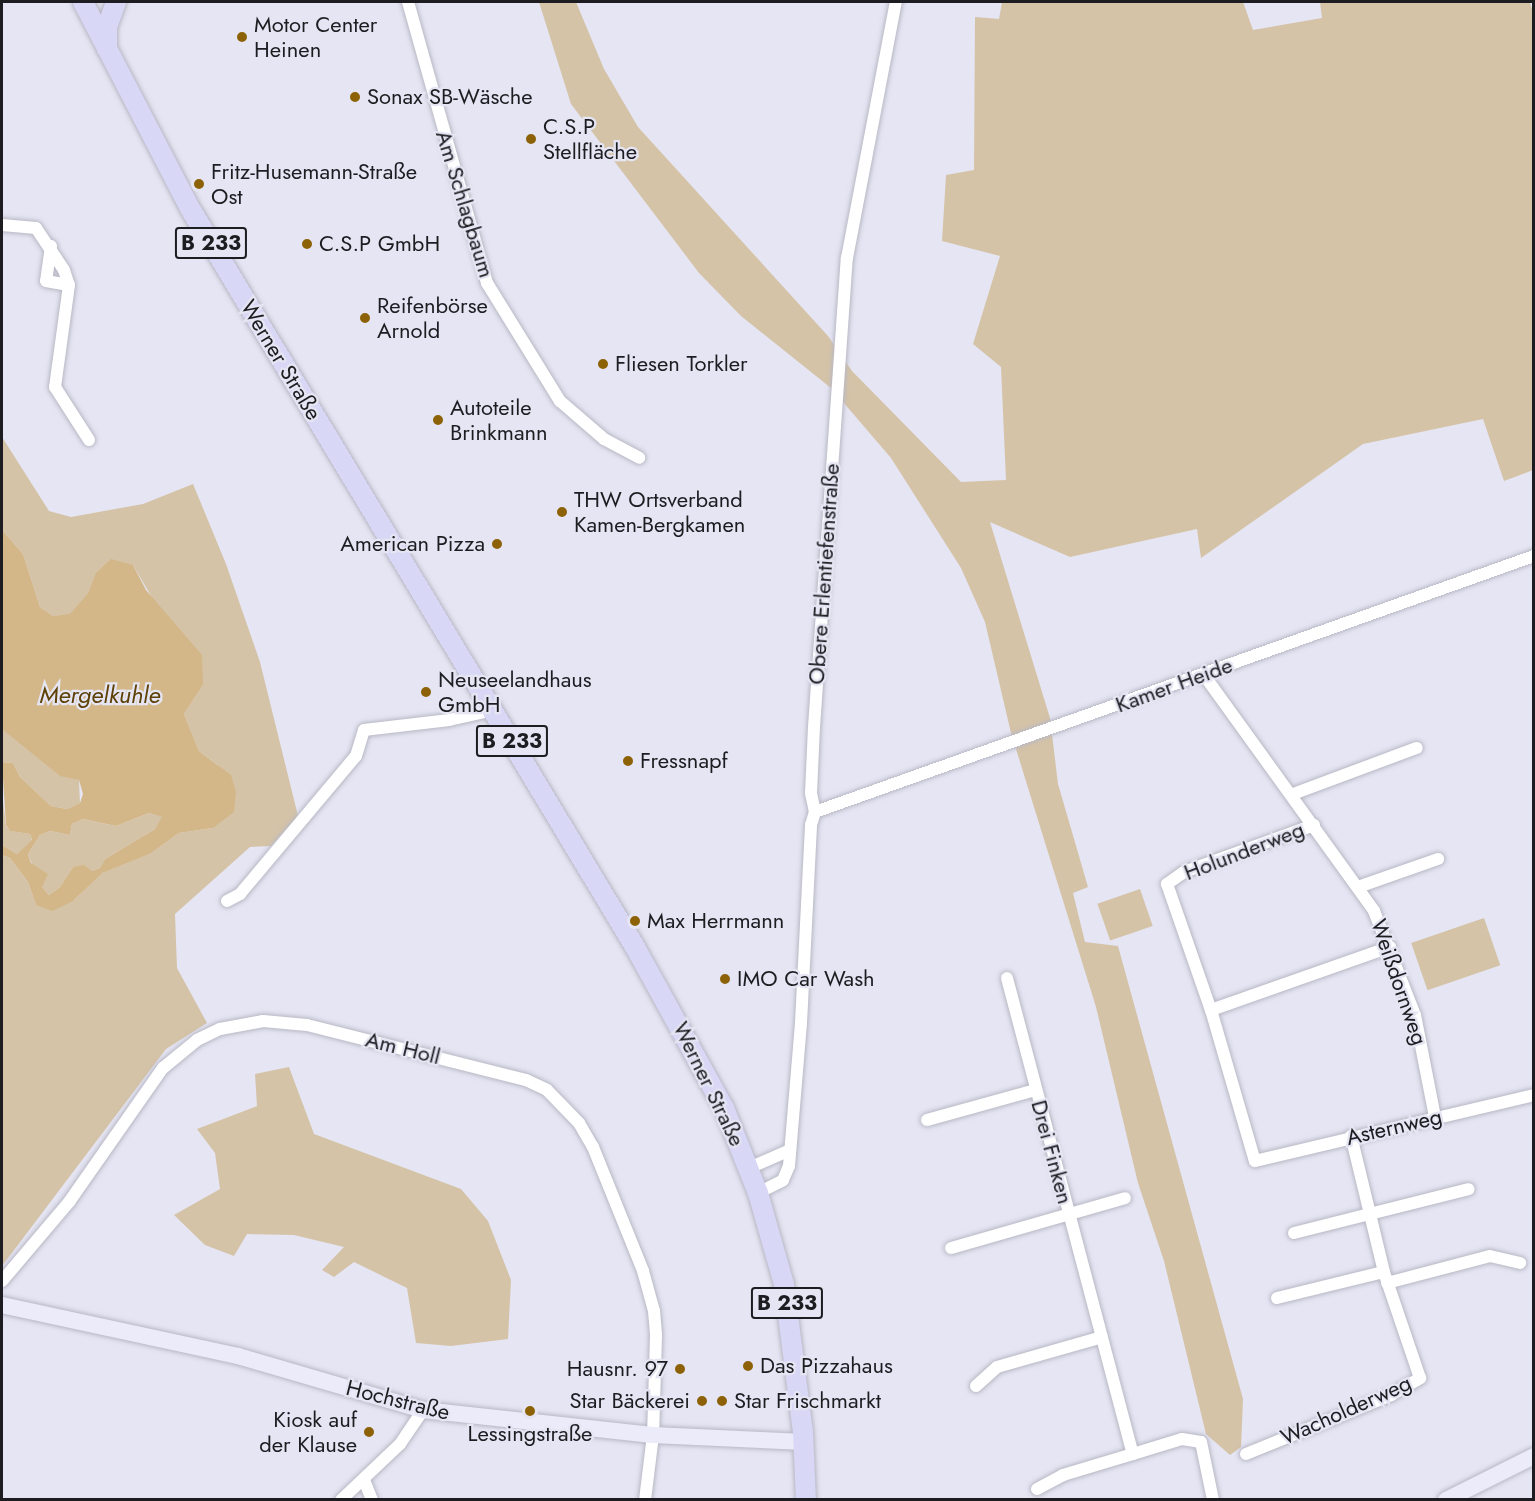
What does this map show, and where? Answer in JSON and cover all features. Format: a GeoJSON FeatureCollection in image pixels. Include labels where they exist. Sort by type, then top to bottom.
{"type":"FeatureCollection","features":[{"type":"Feature","properties":{"kind":"main road","name":"Werner Straße"},"geometry":{"type":"LineString","coordinates":[[83,2],[191,210],[682,1028],[749,1168],[784,1284],[804,1442],[806,1500]]}},
{"type":"Feature","properties":{"kind":"main road"},"geometry":{"type":"LineString","coordinates":[[107,52],[107,27],[116,2]]}},
{"type":"Feature","properties":{"kind":"street","name":"Am Schlagbaum"},"geometry":{"type":"LineString","coordinates":[[408,2],[487,283],[560,401],[604,440],[639,458]]}},
{"type":"Feature","properties":{"kind":"street","name":"Obere Erlentiefenstraße"},"geometry":{"type":"LineString","coordinates":[[758,1193],[783,1180],[790,1150],[814,812],[811,793],[813,737],[847,258],[896,2]]}},
{"type":"Feature","properties":{"kind":"street"},"geometry":{"type":"LineString","coordinates":[[2,225],[36,228],[51,246],[69,285],[55,387],[89,440]]}},
{"type":"Feature","properties":{"kind":"street"},"geometry":{"type":"LineString","coordinates":[[51,246],[46,281],[69,285]]}},
{"type":"Feature","properties":{"kind":"street","name":"Kamer Heide"},"geometry":{"type":"LineString","coordinates":[[814,812],[1533,556]]}},
{"type":"Feature","properties":{"kind":"street","name":"Weißdornweg"},"geometry":{"type":"LineString","coordinates":[[1204,675],[1293,794],[1374,911],[1415,1015],[1435,1118]]}},
{"type":"Feature","properties":{"kind":"street"},"geometry":{"type":"LineString","coordinates":[[227,902],[240,894],[356,756],[364,730],[449,720],[493,710]]}},
{"type":"Feature","properties":{"kind":"street"},"geometry":{"type":"LineString","coordinates":[[1293,794],[1417,748]]}},
{"type":"Feature","properties":{"kind":"street","name":"Holunderweg"},"geometry":{"type":"LineString","coordinates":[[1255,1161],[1211,1010],[1167,884],[1184,872],[1314,825]]}},
{"type":"Feature","properties":{"kind":"street"},"geometry":{"type":"LineString","coordinates":[[1358,887],[1438,859]]}},
{"type":"Feature","properties":{"kind":"street"},"geometry":{"type":"LineString","coordinates":[[1211,1010],[1390,947]]}},
{"type":"Feature","properties":{"kind":"street","name":"Drei Finken"},"geometry":{"type":"LineString","coordinates":[[1007,978],[1133,1454]]}},
{"type":"Feature","properties":{"kind":"street","name":"Am Holl"},"geometry":{"type":"LineString","coordinates":[[2,1281],[69,1202],[147,1088],[180,1052],[220,1029],[252,1022],[273,1020],[342,1033],[526,1080],[547,1090],[579,1123],[618,1206],[654,1311],[653,1435]]}},
{"type":"Feature","properties":{"kind":"street","name":"Drei Finken"},"geometry":{"type":"LineString","coordinates":[[927,1120],[1035,1090]]}},
{"type":"Feature","properties":{"kind":"street","name":"Asternweg"},"geometry":{"type":"LineString","coordinates":[[1255,1161],[1351,1136],[1533,1095]]}},
{"type":"Feature","properties":{"kind":"street","name":"Wacholderweg"},"geometry":{"type":"LineString","coordinates":[[1246,1454],[1391,1395],[1420,1378],[1386,1277],[1351,1136]]}},
{"type":"Feature","properties":{"kind":"street"},"geometry":{"type":"LineString","coordinates":[[749,1168],[790,1150]]}},
{"type":"Feature","properties":{"kind":"street"},"geometry":{"type":"LineString","coordinates":[[1294,1233],[1469,1189]]}},
{"type":"Feature","properties":{"kind":"street","name":"Drei Finken"},"geometry":{"type":"LineString","coordinates":[[951,1248],[1125,1198]]}},
{"type":"Feature","properties":{"kind":"street"},"geometry":{"type":"LineString","coordinates":[[1277,1298],[1490,1256],[1520,1263]]}},
{"type":"Feature","properties":{"kind":"street","name":"Hochstraße"},"geometry":{"type":"LineString","coordinates":[[2,1305],[238,1356],[423,1410],[653,1435],[804,1442]]}},
{"type":"Feature","properties":{"kind":"street"},"geometry":{"type":"LineString","coordinates":[[976,1386],[998,1367],[1102,1337]]}},
{"type":"Feature","properties":{"kind":"street"},"geometry":{"type":"LineString","coordinates":[[341,1500],[400,1444],[423,1410]]}},
{"type":"Feature","properties":{"kind":"street"},"geometry":{"type":"LineString","coordinates":[[645,1500],[653,1435]]}},
{"type":"Feature","properties":{"kind":"street"},"geometry":{"type":"LineString","coordinates":[[1037,1489],[1063,1475],[1182,1439],[1201,1442],[1213,1500]]}},
{"type":"Feature","properties":{"kind":"street"},"geometry":{"type":"LineString","coordinates":[[1446,1500],[1533,1456]]}},
{"type":"Feature","properties":{"kind":"street"},"geometry":{"type":"LineString","coordinates":[[364,1480],[372,1500]]}},
{"type":"Feature","properties":{"kind":"shaded area"},"geometry":{"type":"Polygon","coordinates":[[[539,2],[576,2],[604,69],[638,127],[828,336],[852,371],[961,482],[1006,480],[1001,367],[973,344],[1000,256],[942,241],[946,175],[974,170],[975,17],[999,19],[1002,2],[1243,2],[1253,30],[1322,18],[1320,2],[1530,2],[1534,17],[1533,470],[1504,481],[1483,419],[1363,444],[1201,558],[1197,529],[1070,557],[990,522],[1050,718],[1058,784],[1088,887],[1073,893],[1085,942],[1118,946],[1243,1399],[1241,1447],[1230,1455],[1206,1434],[1164,1261],[1138,1183],[1096,1007],[1011,733],[985,622],[961,568],[891,458],[831,388],[741,316],[699,273],[571,104],[539,2]]]}},
{"type":"Feature","properties":{"kind":"shaded area"},"geometry":{"type":"Polygon","coordinates":[[[2,437],[49,511],[71,517],[143,504],[193,484],[226,564],[260,662],[298,816],[271,846],[250,847],[175,914],[177,968],[207,1023],[166,1049],[2,1266],[2,855],[10,858],[28,882],[36,905],[74,900],[101,873],[150,854],[179,833],[213,828],[218,765],[199,751],[184,714],[203,685],[133,565],[97,573],[88,593],[70,615],[53,616],[40,607],[23,554],[2,530],[2,437]]]}},
{"type":"Feature","properties":{"kind":"shaded area"},"geometry":{"type":"Polygon","coordinates":[[[2,729],[79,780],[80,803],[67,809],[51,806],[20,777],[13,763],[2,762],[2,729]]]}},
{"type":"Feature","properties":{"kind":"shaded area"},"geometry":{"type":"Polygon","coordinates":[[[2,793],[6,826],[11,831],[30,834],[32,841],[17,854],[2,845],[2,793]]]}},
{"type":"Feature","properties":{"kind":"shaded area"},"geometry":{"type":"Polygon","coordinates":[[[149,813],[163,817],[155,829],[105,859],[100,868],[92,871],[73,867],[60,887],[49,895],[41,886],[28,854],[40,835],[50,831],[70,835],[72,824],[83,819],[116,826],[149,813]]]}},
{"type":"Feature","properties":{"kind":"shaded area"},"geometry":{"type":"Polygon","coordinates":[[[1140,889],[1153,926],[1110,941],[1097,904],[1140,889]]]}},
{"type":"Feature","properties":{"kind":"shaded area"},"geometry":{"type":"Polygon","coordinates":[[[1484,918],[1500,965],[1427,990],[1411,943],[1484,918]]]}},
{"type":"Feature","properties":{"kind":"shaded area"},"geometry":{"type":"Polygon","coordinates":[[[289,1067],[314,1134],[461,1189],[488,1221],[511,1280],[508,1339],[451,1346],[416,1343],[407,1288],[354,1262],[334,1277],[322,1270],[344,1247],[294,1235],[247,1234],[234,1256],[205,1245],[174,1215],[220,1189],[215,1153],[197,1129],[257,1106],[255,1074],[289,1067]]]}},
{"type":"Feature","properties":{"kind":"water","name":"Mergelkuhle"},"geometry":{"type":"Polygon","coordinates":[[[2,530],[23,554],[40,607],[53,616],[70,614],[88,593],[96,573],[111,559],[133,565],[146,590],[202,655],[203,685],[184,714],[199,751],[231,775],[236,792],[234,812],[213,828],[179,833],[150,854],[102,873],[73,901],[52,911],[36,905],[28,882],[10,858],[2,855],[2,845],[17,854],[32,840],[30,834],[10,831],[6,825],[2,762],[13,763],[20,777],[51,806],[67,809],[80,803],[83,794],[79,780],[60,776],[2,729],[2,530]],[[149,813],[116,826],[83,819],[72,824],[70,835],[50,831],[40,835],[28,854],[31,863],[48,874],[42,887],[49,895],[60,887],[73,867],[84,865],[92,871],[100,868],[105,859],[155,829],[162,817],[149,813]]]}},
{"type":"Feature","properties":{"kind":"place","name":"Motor Center Heinen"},"geometry":{"type":"Point","coordinates":[242,37]}},
{"type":"Feature","properties":{"kind":"place","name":"Sonax SB-Wäsche"},"geometry":{"type":"Point","coordinates":[355,97]}},
{"type":"Feature","properties":{"kind":"place","name":"C.S.P Stellfläche"},"geometry":{"type":"Point","coordinates":[531,139]}},
{"type":"Feature","properties":{"kind":"place","name":"Fritz-Husemann-Straße Ost"},"geometry":{"type":"Point","coordinates":[199,184]}},
{"type":"Feature","properties":{"kind":"place","name":"C.S.P GmbH"},"geometry":{"type":"Point","coordinates":[307,244]}},
{"type":"Feature","properties":{"kind":"place","name":"Reifenbörse Arnold"},"geometry":{"type":"Point","coordinates":[365,318]}},
{"type":"Feature","properties":{"kind":"place","name":"Fliesen Torkler"},"geometry":{"type":"Point","coordinates":[603,364]}},
{"type":"Feature","properties":{"kind":"place","name":"Autoteile Brinkmann"},"geometry":{"type":"Point","coordinates":[438,420]}},
{"type":"Feature","properties":{"kind":"place","name":"THW Ortsverband Kamen-Bergkamen"},"geometry":{"type":"Point","coordinates":[562,512]}},
{"type":"Feature","properties":{"kind":"place","name":"American Pizza"},"geometry":{"type":"Point","coordinates":[497,544]}},
{"type":"Feature","properties":{"kind":"place","name":"Neuseelandhaus GmbH"},"geometry":{"type":"Point","coordinates":[426,692]}},
{"type":"Feature","properties":{"kind":"place","name":"Fressnapf"},"geometry":{"type":"Point","coordinates":[628,761]}},
{"type":"Feature","properties":{"kind":"place","name":"Max Herrmann"},"geometry":{"type":"Point","coordinates":[635,921]}},
{"type":"Feature","properties":{"kind":"place","name":"IMO Car Wash"},"geometry":{"type":"Point","coordinates":[725,979]}},
{"type":"Feature","properties":{"kind":"place","name":"Das Pizzahaus"},"geometry":{"type":"Point","coordinates":[748,1366]}},
{"type":"Feature","properties":{"kind":"place","name":"Hausnr. 97"},"geometry":{"type":"Point","coordinates":[680,1369]}},
{"type":"Feature","properties":{"kind":"place","name":"Star Bäckerei"},"geometry":{"type":"Point","coordinates":[702,1401]}},
{"type":"Feature","properties":{"kind":"place","name":"Star Frischmarkt"},"geometry":{"type":"Point","coordinates":[722,1401]}},
{"type":"Feature","properties":{"kind":"place","name":"Lessingstraße"},"geometry":{"type":"Point","coordinates":[530,1411]}},
{"type":"Feature","properties":{"kind":"place","name":"Kiosk auf der Klause"},"geometry":{"type":"Point","coordinates":[369,1432]}}]}
